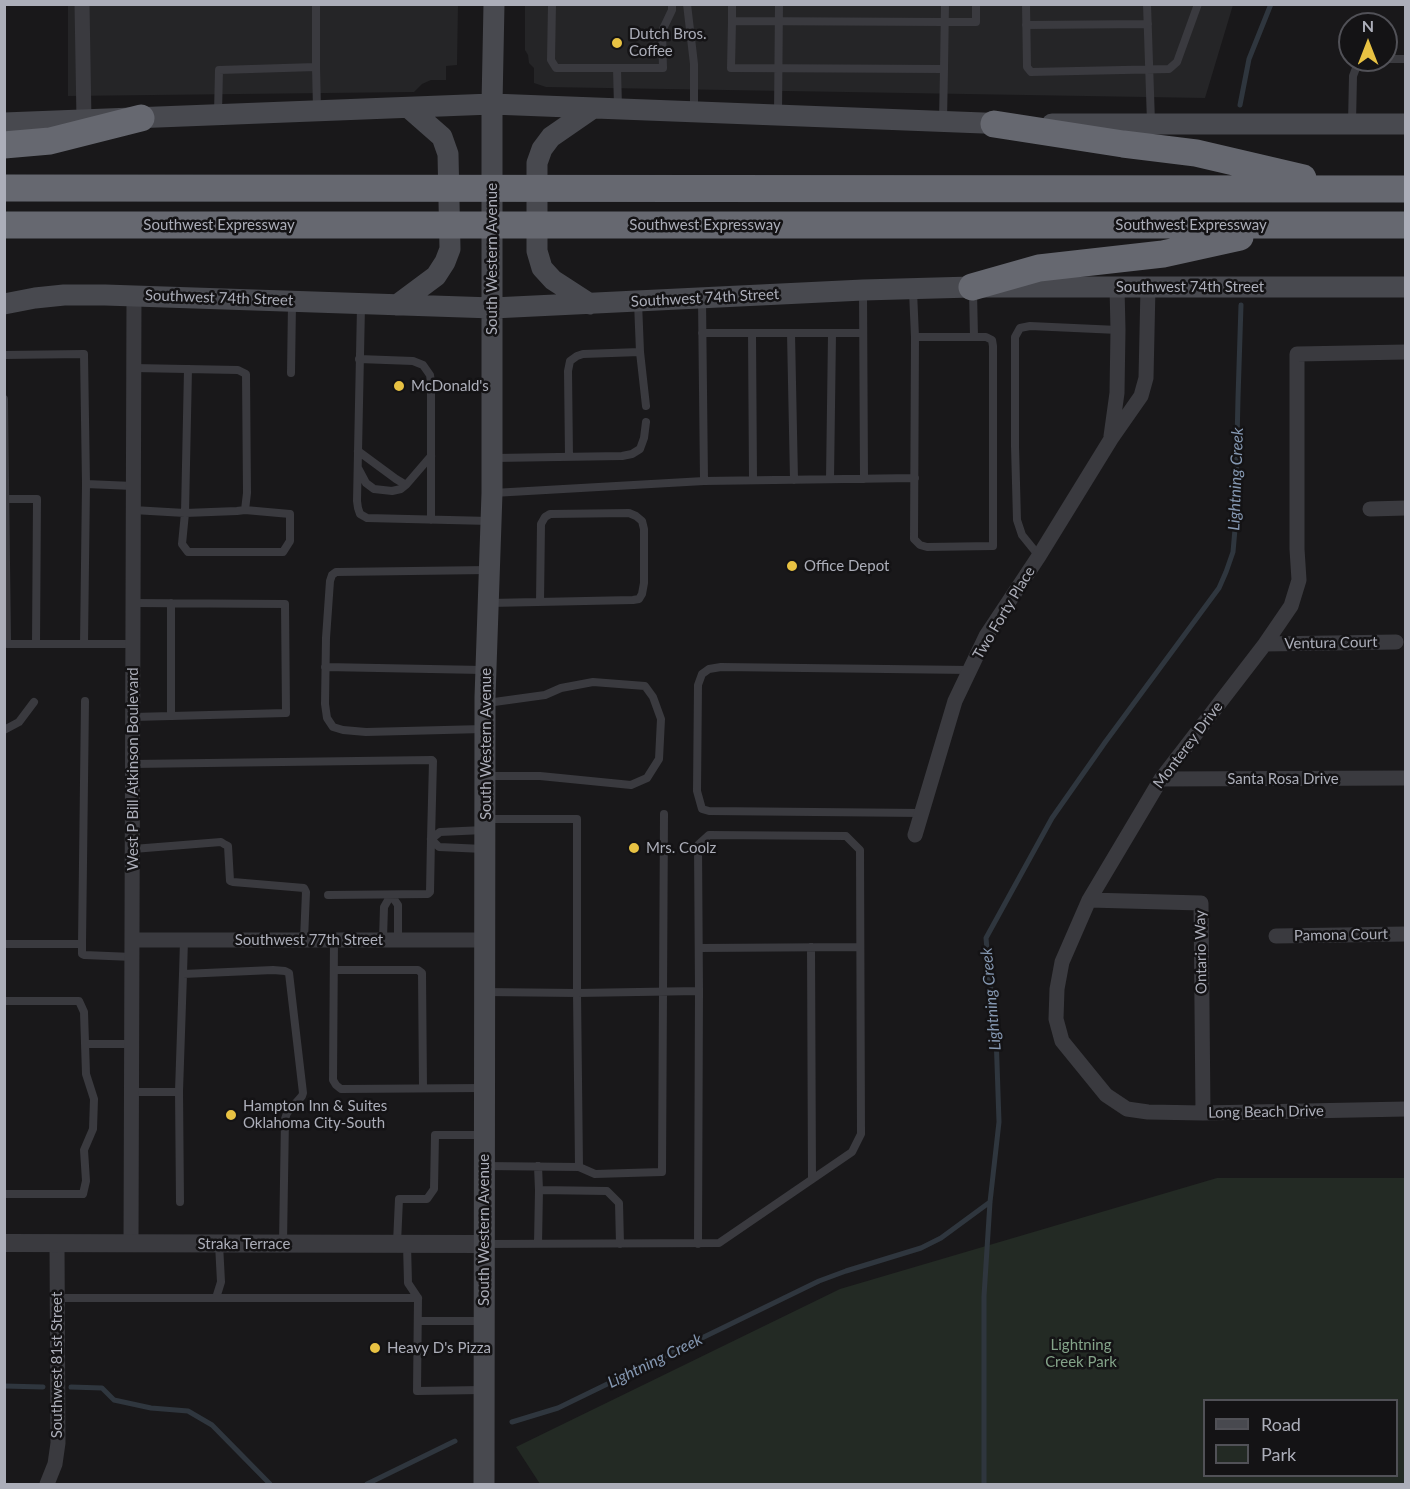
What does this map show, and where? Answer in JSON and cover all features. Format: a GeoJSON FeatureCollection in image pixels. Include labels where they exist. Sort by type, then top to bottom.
{"type":"FeatureCollection","features":[{"type":"Feature","properties":{"kind":"highway"},"geometry":{"type":"LineString","coordinates":[[4,146],[50,141],[141,118]]}},
{"type":"Feature","properties":{"kind":"highway"},"geometry":{"type":"LineString","coordinates":[[994,124],[1196,153],[1348,189]]}},
{"type":"Feature","properties":{"kind":"highway"},"geometry":{"type":"LineString","coordinates":[[4,188],[1406,189]]}},
{"type":"Feature","properties":{"kind":"highway","name":"Southwest Expressway"},"geometry":{"type":"LineString","coordinates":[[4,225],[1406,225]]}},
{"type":"Feature","properties":{"kind":"highway"},"geometry":{"type":"LineString","coordinates":[[972,287],[1039,268],[1163,254],[1290,225]]}},
{"type":"Feature","properties":{"kind":"main road","name":"South Western Avenue"},"geometry":{"type":"LineString","coordinates":[[484,1485],[485,703],[492,493],[494,4]]}},
{"type":"Feature","properties":{"kind":"main road"},"geometry":{"type":"LineString","coordinates":[[4,123],[492,104],[994,124],[1406,124]]}},
{"type":"Feature","properties":{"kind":"main road"},"geometry":{"type":"LineString","coordinates":[[397,305],[436,276],[450,249],[448,154],[442,137],[409,108]]}},
{"type":"Feature","properties":{"kind":"main road"},"geometry":{"type":"LineString","coordinates":[[590,304],[553,280],[542,268],[537,251],[537,163],[542,149],[551,137],[593,108]]}},
{"type":"Feature","properties":{"kind":"main road","name":"Southwest 74th Street"},"geometry":{"type":"LineString","coordinates":[[4,304],[64,295],[134,295],[493,308],[972,287],[1406,287]]}},
{"type":"Feature","properties":{"kind":"street"},"geometry":{"type":"LineString","coordinates":[[82,4],[84,120]]}},
{"type":"Feature","properties":{"kind":"street","name":"Two Forty Place"},"geometry":{"type":"LineString","coordinates":[[1111,439],[1117,393],[1117,287]]}},
{"type":"Feature","properties":{"kind":"street","name":"Two Forty Place"},"geometry":{"type":"LineString","coordinates":[[915,835],[955,701],[986,636],[1039,556],[1111,439],[1141,396],[1146,378],[1148,287]]}},
{"type":"Feature","properties":{"kind":"street","name":"West P Bill Atkinson Boulevard"},"geometry":{"type":"LineString","coordinates":[[131,1244],[134,295]]}},
{"type":"Feature","properties":{"kind":"street","name":"Monterey Drive"},"geometry":{"type":"LineString","coordinates":[[1127,1109],[1106,1095],[1062,1041],[1056,1019],[1057,989],[1062,962],[1089,900],[1161,779],[1265,644],[1291,606],[1299,580],[1297,354],[1406,352]]}},
{"type":"Feature","properties":{"kind":"street"},"geometry":{"type":"LineString","coordinates":[[1370,509],[1406,508]]}},
{"type":"Feature","properties":{"kind":"street","name":"Ventura Court"},"geometry":{"type":"LineString","coordinates":[[1265,644],[1396,642]]}},
{"type":"Feature","properties":{"kind":"street","name":"Santa Rosa Drive"},"geometry":{"type":"LineString","coordinates":[[1161,779],[1406,778]]}},
{"type":"Feature","properties":{"kind":"street","name":"Ontario Way"},"geometry":{"type":"LineString","coordinates":[[1089,900],[1202,903],[1203,1113]]}},
{"type":"Feature","properties":{"kind":"street","name":"Pamona Court"},"geometry":{"type":"LineString","coordinates":[[1276,936],[1406,934]]}},
{"type":"Feature","properties":{"kind":"street","name":"Southwest 77th Street"},"geometry":{"type":"LineString","coordinates":[[132,940],[485,939]]}},
{"type":"Feature","properties":{"kind":"street","name":"Long Beach Drive"},"geometry":{"type":"LineString","coordinates":[[1127,1109],[1148,1112],[1203,1113],[1406,1109]]}},
{"type":"Feature","properties":{"kind":"street","name":"Straka Terrace"},"geometry":{"type":"LineString","coordinates":[[4,1243],[484,1244]]}},
{"type":"Feature","properties":{"kind":"street","name":"Southwest 81st Street"},"geometry":{"type":"LineString","coordinates":[[47,1485],[55,1464],[58,1443],[57,1243]]}},
{"type":"Feature","properties":{"kind":"lane"},"geometry":{"type":"LineString","coordinates":[[316,4],[317,111]]}},
{"type":"Feature","properties":{"kind":"lane"},"geometry":{"type":"LineString","coordinates":[[552,4],[551,60],[556,68],[663,68],[662,31],[672,10],[672,4]]}},
{"type":"Feature","properties":{"kind":"lane"},"geometry":{"type":"LineString","coordinates":[[687,4],[694,64],[694,112]]}},
{"type":"Feature","properties":{"kind":"lane"},"geometry":{"type":"LineString","coordinates":[[732,4],[731,68],[944,69]]}},
{"type":"Feature","properties":{"kind":"lane"},"geometry":{"type":"LineString","coordinates":[[778,115],[779,4]]}},
{"type":"Feature","properties":{"kind":"lane"},"geometry":{"type":"LineString","coordinates":[[943,122],[945,4]]}},
{"type":"Feature","properties":{"kind":"lane"},"geometry":{"type":"LineString","coordinates":[[732,21],[976,22],[976,4]]}},
{"type":"Feature","properties":{"kind":"lane"},"geometry":{"type":"LineString","coordinates":[[1026,4],[1027,67],[1031,72],[1169,69],[1178,62],[1198,4]]}},
{"type":"Feature","properties":{"kind":"lane"},"geometry":{"type":"LineString","coordinates":[[1147,4],[1151,124]]}},
{"type":"Feature","properties":{"kind":"lane"},"geometry":{"type":"LineString","coordinates":[[1026,25],[1148,24]]}},
{"type":"Feature","properties":{"kind":"lane"},"geometry":{"type":"LineString","coordinates":[[218,115],[219,70],[316,67]]}},
{"type":"Feature","properties":{"kind":"lane"},"geometry":{"type":"LineString","coordinates":[[617,68],[618,109]]}},
{"type":"Feature","properties":{"kind":"lane"},"geometry":{"type":"LineString","coordinates":[[1352,124],[1355,72]]}},
{"type":"Feature","properties":{"kind":"lane"},"geometry":{"type":"LineString","coordinates":[[972,287],[974,337]]}},
{"type":"Feature","properties":{"kind":"lane"},"geometry":{"type":"LineString","coordinates":[[863,290],[864,479]]}},
{"type":"Feature","properties":{"kind":"lane"},"geometry":{"type":"LineString","coordinates":[[913,290],[915,337],[914,539],[920,545],[927,547],[993,546],[992,340],[986,337],[915,337]]}},
{"type":"Feature","properties":{"kind":"lane"},"geometry":{"type":"LineString","coordinates":[[702,298],[705,481]]}},
{"type":"Feature","properties":{"kind":"lane"},"geometry":{"type":"LineString","coordinates":[[291,373],[292,301]]}},
{"type":"Feature","properties":{"kind":"lane"},"geometry":{"type":"LineString","coordinates":[[638,301],[640,352],[646,406]]}},
{"type":"Feature","properties":{"kind":"lane"},"geometry":{"type":"LineString","coordinates":[[361,304],[357,467],[357,508],[360,514],[367,518],[491,522]]}},
{"type":"Feature","properties":{"kind":"lane"},"geometry":{"type":"LineString","coordinates":[[1039,556],[1022,535],[1017,520],[1015,337],[1020,328],[1030,326],[1118,330]]}},
{"type":"Feature","properties":{"kind":"lane"},"geometry":{"type":"LineString","coordinates":[[702,333],[863,333]]}},
{"type":"Feature","properties":{"kind":"lane"},"geometry":{"type":"LineString","coordinates":[[752,333],[753,480]]}},
{"type":"Feature","properties":{"kind":"lane"},"geometry":{"type":"LineString","coordinates":[[791,333],[794,480]]}},
{"type":"Feature","properties":{"kind":"lane"},"geometry":{"type":"LineString","coordinates":[[830,479],[832,334]]}},
{"type":"Feature","properties":{"kind":"lane"},"geometry":{"type":"LineString","coordinates":[[569,457],[568,371],[570,361],[583,354],[640,352]]}},
{"type":"Feature","properties":{"kind":"lane"},"geometry":{"type":"LineString","coordinates":[[4,356],[84,354],[86,484],[84,644]]}},
{"type":"Feature","properties":{"kind":"lane"},"geometry":{"type":"LineString","coordinates":[[359,359],[413,361],[423,365],[430,375],[431,520]]}},
{"type":"Feature","properties":{"kind":"lane"},"geometry":{"type":"LineString","coordinates":[[134,368],[238,370],[246,374],[247,493],[245,510]]}},
{"type":"Feature","properties":{"kind":"lane"},"geometry":{"type":"LineString","coordinates":[[133,510],[185,513],[245,510],[290,514],[290,540],[282,552],[188,552],[182,544],[185,513],[188,369]]}},
{"type":"Feature","properties":{"kind":"lane"},"geometry":{"type":"LineString","coordinates":[[4,399],[7,644],[133,644]]}},
{"type":"Feature","properties":{"kind":"lane"},"geometry":{"type":"LineString","coordinates":[[492,458],[632,454],[640,449],[646,422]]}},
{"type":"Feature","properties":{"kind":"lane"},"geometry":{"type":"LineString","coordinates":[[358,451],[406,485]]}},
{"type":"Feature","properties":{"kind":"lane"},"geometry":{"type":"LineString","coordinates":[[357,467],[366,483],[374,489],[392,491],[406,485],[431,456]]}},
{"type":"Feature","properties":{"kind":"lane"},"geometry":{"type":"LineString","coordinates":[[492,493],[705,481],[915,478]]}},
{"type":"Feature","properties":{"kind":"lane"},"geometry":{"type":"LineString","coordinates":[[86,484],[133,486]]}},
{"type":"Feature","properties":{"kind":"lane"},"geometry":{"type":"LineString","coordinates":[[5,499],[37,499],[36,644]]}},
{"type":"Feature","properties":{"kind":"lane"},"geometry":{"type":"LineString","coordinates":[[489,603],[540,602],[639,600],[644,583],[642,522],[630,513],[550,514],[545,517],[541,524],[540,602]]}},
{"type":"Feature","properties":{"kind":"lane"},"geometry":{"type":"LineString","coordinates":[[485,729],[366,732],[333,727],[327,718],[325,704],[326,667],[330,581],[336,572],[490,570]]}},
{"type":"Feature","properties":{"kind":"lane"},"geometry":{"type":"LineString","coordinates":[[133,603],[285,604],[286,713],[133,717]]}},
{"type":"Feature","properties":{"kind":"lane"},"geometry":{"type":"LineString","coordinates":[[171,603],[171,716]]}},
{"type":"Feature","properties":{"kind":"lane"},"geometry":{"type":"LineString","coordinates":[[326,667],[486,670]]}},
{"type":"Feature","properties":{"kind":"lane"},"geometry":{"type":"LineString","coordinates":[[922,813],[709,812],[702,809],[697,791],[698,685],[702,674],[709,669],[720,667],[970,670]]}},
{"type":"Feature","properties":{"kind":"lane"},"geometry":{"type":"LineString","coordinates":[[485,703],[545,695],[561,688],[593,682],[645,686],[653,696],[661,719],[659,759],[647,778],[631,785],[540,776],[485,776]]}},
{"type":"Feature","properties":{"kind":"lane"},"geometry":{"type":"LineString","coordinates":[[85,701],[82,954],[132,957]]}},
{"type":"Feature","properties":{"kind":"lane"},"geometry":{"type":"LineString","coordinates":[[4,730],[19,722],[34,702]]}},
{"type":"Feature","properties":{"kind":"lane"},"geometry":{"type":"LineString","coordinates":[[133,764],[432,760],[430,892],[428,894],[328,895]]}},
{"type":"Feature","properties":{"kind":"lane"},"geometry":{"type":"LineString","coordinates":[[484,1166],[579,1167],[595,1173],[662,1172],[664,814]]}},
{"type":"Feature","properties":{"kind":"lane"},"geometry":{"type":"LineString","coordinates":[[431,839],[440,832],[485,832],[577,819],[579,1167]]}},
{"type":"Feature","properties":{"kind":"lane"},"geometry":{"type":"LineString","coordinates":[[431,839],[439,847],[485,832]]}},
{"type":"Feature","properties":{"kind":"lane"},"geometry":{"type":"LineString","coordinates":[[484,1244],[699,1244],[719,1243],[852,1152],[861,1134],[860,850],[846,836],[709,835],[699,845],[699,1244]]}},
{"type":"Feature","properties":{"kind":"lane"},"geometry":{"type":"LineString","coordinates":[[133,849],[221,842],[228,846],[230,880],[233,882],[304,888],[306,892],[304,939]]}},
{"type":"Feature","properties":{"kind":"lane"},"geometry":{"type":"LineString","coordinates":[[391,895],[398,905],[391,939]]}},
{"type":"Feature","properties":{"kind":"lane"},"geometry":{"type":"LineString","coordinates":[[391,895],[384,908],[391,939]]}},
{"type":"Feature","properties":{"kind":"lane"},"geometry":{"type":"LineString","coordinates":[[334,939],[333,1080],[336,1085],[341,1089],[485,1088]]}},
{"type":"Feature","properties":{"kind":"lane"},"geometry":{"type":"LineString","coordinates":[[180,1202],[179,1092],[184,940]]}},
{"type":"Feature","properties":{"kind":"lane"},"geometry":{"type":"LineString","coordinates":[[4,944],[82,944]]}},
{"type":"Feature","properties":{"kind":"lane"},"geometry":{"type":"LineString","coordinates":[[811,947],[812,1179]]}},
{"type":"Feature","properties":{"kind":"lane"},"geometry":{"type":"LineString","coordinates":[[699,948],[860,947]]}},
{"type":"Feature","properties":{"kind":"lane"},"geometry":{"type":"LineString","coordinates":[[183,974],[273,970],[285,971],[289,974],[303,1092],[285,1119],[282,1244]]}},
{"type":"Feature","properties":{"kind":"lane"},"geometry":{"type":"LineString","coordinates":[[334,970],[418,970],[422,973],[423,1088]]}},
{"type":"Feature","properties":{"kind":"lane"},"geometry":{"type":"LineString","coordinates":[[485,992],[699,991]]}},
{"type":"Feature","properties":{"kind":"lane"},"geometry":{"type":"LineString","coordinates":[[4,1001],[79,1001],[84,1012],[86,1074],[94,1099],[93,1129],[84,1150],[86,1181],[83,1194],[4,1194]]}},
{"type":"Feature","properties":{"kind":"lane"},"geometry":{"type":"LineString","coordinates":[[85,1044],[132,1044]]}},
{"type":"Feature","properties":{"kind":"lane"},"geometry":{"type":"LineString","coordinates":[[132,1092],[179,1092]]}},
{"type":"Feature","properties":{"kind":"lane"},"geometry":{"type":"LineString","coordinates":[[484,1135],[435,1135],[434,1189],[427,1198],[399,1198],[402,1244],[408,1283],[418,1298],[417,1391],[484,1390]]}},
{"type":"Feature","properties":{"kind":"lane"},"geometry":{"type":"LineString","coordinates":[[538,1166],[538,1244]]}},
{"type":"Feature","properties":{"kind":"lane"},"geometry":{"type":"LineString","coordinates":[[539,1190],[607,1191],[619,1203],[620,1244]]}},
{"type":"Feature","properties":{"kind":"lane"},"geometry":{"type":"LineString","coordinates":[[216,1298],[221,1282],[219,1244]]}},
{"type":"Feature","properties":{"kind":"lane"},"geometry":{"type":"LineString","coordinates":[[57,1298],[418,1298]]}},
{"type":"Feature","properties":{"kind":"lane"},"geometry":{"type":"LineString","coordinates":[[418,1321],[484,1321]]}},
{"type":"Feature","properties":{"kind":"shaded area"},"geometry":{"type":"Polygon","coordinates":[[[68,5],[458,5],[457,65],[446,66],[446,80],[431,80],[422,84],[414,92],[68,96],[68,5]]]}},
{"type":"Feature","properties":{"kind":"shaded area"},"geometry":{"type":"Polygon","coordinates":[[[525,5],[1233,5],[1205,98],[546,87],[534,83],[534,68],[529,63],[525,50],[525,5]]]}},
{"type":"Feature","properties":{"kind":"green space","name":"Lightning Creek Park"},"geometry":{"type":"Polygon","coordinates":[[[1217,1178],[1405,1178],[1405,1484],[540,1484],[516,1447],[840,1289],[1217,1178]]]}},
{"type":"Feature","properties":{"kind":"waterway","name":"Lightning Creek"},"geometry":{"type":"LineString","coordinates":[[1240,105],[1249,59],[1271,4]]}},
{"type":"Feature","properties":{"kind":"waterway","name":"Lightning Creek"},"geometry":{"type":"LineString","coordinates":[[984,1484],[984,1296],[990,1202],[999,1122],[995,1005],[990,985],[986,938],[1052,818],[1219,588],[1226,572],[1233,552],[1235,529],[1241,305]]}},
{"type":"Feature","properties":{"kind":"waterway","name":"Lightning Creek"},"geometry":{"type":"LineString","coordinates":[[512,1422],[558,1408],[819,1281],[921,1248],[941,1238],[990,1202]]}},
{"type":"Feature","properties":{"kind":"waterway"},"geometry":{"type":"LineString","coordinates":[[4,1386],[43,1387]]}},
{"type":"Feature","properties":{"kind":"waterway"},"geometry":{"type":"LineString","coordinates":[[71,1387],[102,1388],[114,1400],[151,1408],[188,1411],[212,1425],[270,1484]]}},
{"type":"Feature","properties":{"kind":"waterway","name":"Lightning Creek"},"geometry":{"type":"LineString","coordinates":[[367,1484],[455,1441]]}},
{"type":"Feature","properties":{"kind":"place","name":"Dutch Bros. Coffee"},"geometry":{"type":"Point","coordinates":[617,43]}},
{"type":"Feature","properties":{"kind":"place","name":"McDonald's"},"geometry":{"type":"Point","coordinates":[399,386]}},
{"type":"Feature","properties":{"kind":"place","name":"Office Depot"},"geometry":{"type":"Point","coordinates":[792,566]}},
{"type":"Feature","properties":{"kind":"place","name":"Mrs. Coolz"},"geometry":{"type":"Point","coordinates":[634,848]}},
{"type":"Feature","properties":{"kind":"place","name":"Hampton Inn & Suites Oklahoma City-South"},"geometry":{"type":"Point","coordinates":[231,1115]}},
{"type":"Feature","properties":{"kind":"place","name":"Heavy D's Pizza"},"geometry":{"type":"Point","coordinates":[375,1348]}}]}
